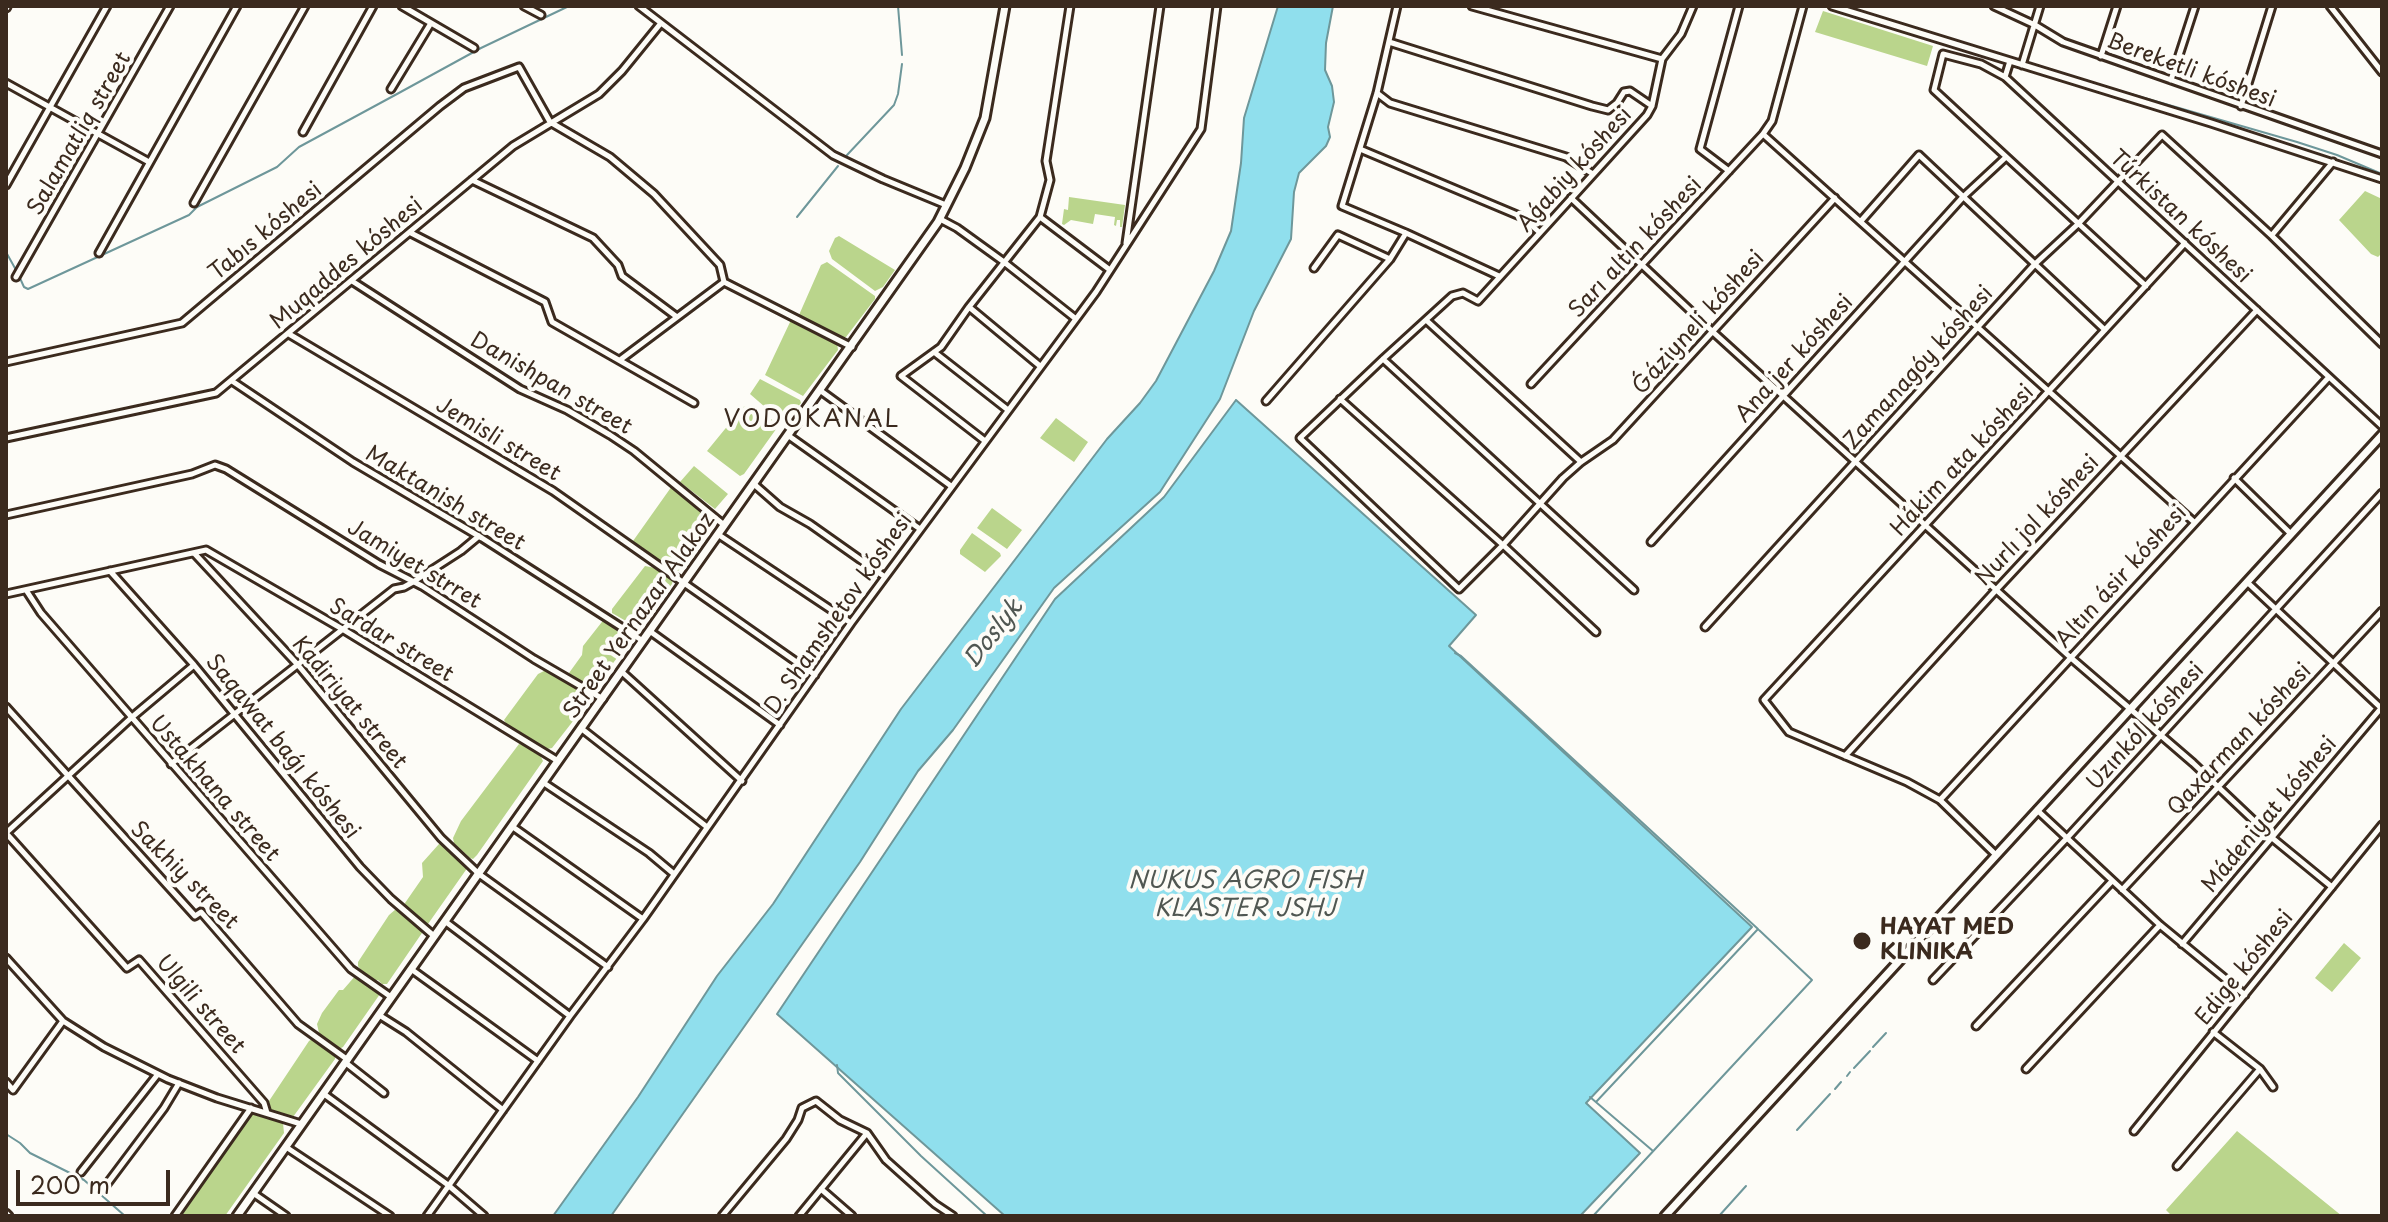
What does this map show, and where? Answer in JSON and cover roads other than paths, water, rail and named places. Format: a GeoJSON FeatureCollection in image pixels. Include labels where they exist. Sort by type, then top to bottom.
{"type":"FeatureCollection","features":[{"type":"Feature","properties":{"kind":"main road","name":"Street Yernazar Alakoz"},"geometry":{"type":"LineString","coordinates":[[237,1216],[940,219],[985,118],[1005,6]]}},
{"type":"Feature","properties":{"kind":"main road"},"geometry":{"type":"LineString","coordinates":[[1665,1216],[2382,435]]}},
{"type":"Feature","properties":{"kind":"street"},"geometry":{"type":"LineString","coordinates":[[6,185],[107,6]]}},
{"type":"Feature","properties":{"kind":"street","name":"Salamatliq street"},"geometry":{"type":"LineString","coordinates":[[16,277],[170,6]]}},
{"type":"Feature","properties":{"kind":"street"},"geometry":{"type":"LineString","coordinates":[[99,253],[237,6]]}},
{"type":"Feature","properties":{"kind":"street"},"geometry":{"type":"LineString","coordinates":[[194,203],[305,6]]}},
{"type":"Feature","properties":{"kind":"street"},"geometry":{"type":"LineString","coordinates":[[303,132],[373,6]]}},
{"type":"Feature","properties":{"kind":"street"},"geometry":{"type":"LineString","coordinates":[[402,6],[474,48]]}},
{"type":"Feature","properties":{"kind":"street"},"geometry":{"type":"LineString","coordinates":[[524,6],[541,15]]}},
{"type":"Feature","properties":{"kind":"street"},"geometry":{"type":"LineString","coordinates":[[639,6],[833,155],[946,205]]}},
{"type":"Feature","properties":{"kind":"street"},"geometry":{"type":"LineString","coordinates":[[985,441],[901,376],[941,347],[1040,217],[1050,180],[1046,161],[1070,6]]}},
{"type":"Feature","properties":{"kind":"street"},"geometry":{"type":"LineString","coordinates":[[1125,246],[1160,6]]}},
{"type":"Feature","properties":{"kind":"street","name":"D. Shamshetov kóshesi"},"geometry":{"type":"LineString","coordinates":[[427,1216],[742,781],[851,623],[1110,270],[1201,129],[1217,6]]}},
{"type":"Feature","properties":{"kind":"street"},"geometry":{"type":"LineString","coordinates":[[1397,6],[1377,93],[1342,206],[1499,276]]}},
{"type":"Feature","properties":{"kind":"street"},"geometry":{"type":"LineString","coordinates":[[1472,6],[1662,59]]}},
{"type":"Feature","properties":{"kind":"street","name":"Aǵabiy kóshesi"},"geometry":{"type":"LineString","coordinates":[[1426,320],[1452,296],[1463,293],[1478,301],[1647,115],[1652,106],[1662,59],[1681,34],[1693,6]]}},
{"type":"Feature","properties":{"kind":"street"},"geometry":{"type":"LineString","coordinates":[[1729,171],[1700,149],[1739,6]]}},
{"type":"Feature","properties":{"kind":"street","name":"Sarı altın kóshesi"},"geometry":{"type":"LineString","coordinates":[[1531,384],[1763,134],[1772,121],[1803,6]]}},
{"type":"Feature","properties":{"kind":"street"},"geometry":{"type":"LineString","coordinates":[[1832,6],[2382,179]]}},
{"type":"Feature","properties":{"kind":"street","name":"Bereketli kóshesi"},"geometry":{"type":"LineString","coordinates":[[1994,6],[2063,42],[2382,154]]}},
{"type":"Feature","properties":{"kind":"street"},"geometry":{"type":"LineString","coordinates":[[2022,65],[2040,6]]}},
{"type":"Feature","properties":{"kind":"street"},"geometry":{"type":"LineString","coordinates":[[2101,56],[2117,6]]}},
{"type":"Feature","properties":{"kind":"street"},"geometry":{"type":"LineString","coordinates":[[2171,80],[2195,6]]}},
{"type":"Feature","properties":{"kind":"street"},"geometry":{"type":"LineString","coordinates":[[2241,106],[2272,6]]}},
{"type":"Feature","properties":{"kind":"street"},"geometry":{"type":"LineString","coordinates":[[2330,6],[2382,72]]}},
{"type":"Feature","properties":{"kind":"street"},"geometry":{"type":"LineString","coordinates":[[391,89],[431,23]]}},
{"type":"Feature","properties":{"kind":"street","name":"Muqaddes kóshesi"},"geometry":{"type":"LineString","coordinates":[[6,438],[216,393],[513,146],[599,94],[661,23]]}},
{"type":"Feature","properties":{"kind":"street"},"geometry":{"type":"LineString","coordinates":[[1389,42],[1608,110],[1624,92],[1630,91],[1652,106]]}},
{"type":"Feature","properties":{"kind":"street","name":"Túrkistan kóshesi"},"geometry":{"type":"LineString","coordinates":[[2005,158],[1934,90],[1943,54],[1981,64],[2005,77],[2382,426]]}},
{"type":"Feature","properties":{"kind":"street"},"geometry":{"type":"LineString","coordinates":[[2005,77],[2010,61]]}},
{"type":"Feature","properties":{"kind":"street","name":"Tabıs kóshesi"},"geometry":{"type":"LineString","coordinates":[[6,362],[182,323],[464,88],[519,67],[550,122]]}},
{"type":"Feature","properties":{"kind":"street"},"geometry":{"type":"LineString","coordinates":[[6,83],[149,162]]}},
{"type":"Feature","properties":{"kind":"street"},"geometry":{"type":"LineString","coordinates":[[1377,93],[1390,103],[1566,157],[1593,174]]}},
{"type":"Feature","properties":{"kind":"street"},"geometry":{"type":"LineString","coordinates":[[550,122],[610,157],[654,194],[720,265],[724,282],[852,347]]}},
{"type":"Feature","properties":{"kind":"street"},"geometry":{"type":"LineString","coordinates":[[1763,134],[2194,522]]}},
{"type":"Feature","properties":{"kind":"street","name":"Zamanagóy kóshesi"},"geometry":{"type":"LineString","coordinates":[[1705,627],[2035,264],[2078,224],[2162,135],[2272,236]]}},
{"type":"Feature","properties":{"kind":"street"},"geometry":{"type":"LineString","coordinates":[[1360,149],[1522,217],[1539,232]]}},
{"type":"Feature","properties":{"kind":"street"},"geometry":{"type":"LineString","coordinates":[[1861,221],[1919,155],[2105,330]]}},
{"type":"Feature","properties":{"kind":"street"},"geometry":{"type":"LineString","coordinates":[[2005,158],[2146,286]]}},
{"type":"Feature","properties":{"kind":"street","name":"Ana jer kóshesi"},"geometry":{"type":"LineString","coordinates":[[1651,542],[1963,197],[2005,158]]}},
{"type":"Feature","properties":{"kind":"street"},"geometry":{"type":"LineString","coordinates":[[2333,162],[2272,236],[2382,344]]}},
{"type":"Feature","properties":{"kind":"street"},"geometry":{"type":"LineString","coordinates":[[472,180],[593,238],[618,265],[622,276],[677,317]]}},
{"type":"Feature","properties":{"kind":"street"},"geometry":{"type":"LineString","coordinates":[[1571,198],[1713,332],[2070,657],[2161,734],[2271,837],[2332,887]]}},
{"type":"Feature","properties":{"kind":"street","name":"Ǵáziyneli kóshesi"},"geometry":{"type":"LineString","coordinates":[[1340,399],[1300,438],[1459,589],[1581,462],[1613,440],[1835,198]]}},
{"type":"Feature","properties":{"kind":"street"},"geometry":{"type":"LineString","coordinates":[[1040,217],[1110,270]]}},
{"type":"Feature","properties":{"kind":"street"},"geometry":{"type":"LineString","coordinates":[[940,219],[1004,262],[1076,319]]}},
{"type":"Feature","properties":{"kind":"street"},"geometry":{"type":"LineString","coordinates":[[411,233],[545,302],[552,322],[694,403]]}},
{"type":"Feature","properties":{"kind":"street"},"geometry":{"type":"LineString","coordinates":[[1266,401],[1390,259],[1406,233]]}},
{"type":"Feature","properties":{"kind":"street"},"geometry":{"type":"LineString","coordinates":[[1314,268],[1338,235],[1390,259]]}},
{"type":"Feature","properties":{"kind":"street","name":"Hákim ata kóshesi"},"geometry":{"type":"LineString","coordinates":[[1845,756],[1789,732],[1764,700],[2185,243]]}},
{"type":"Feature","properties":{"kind":"street","name":"Danishpan street"},"geometry":{"type":"LineString","coordinates":[[352,281],[520,389],[567,410],[610,435],[725,526]]}},
{"type":"Feature","properties":{"kind":"street"},"geometry":{"type":"LineString","coordinates":[[620,360],[724,282]]}},
{"type":"Feature","properties":{"kind":"street"},"geometry":{"type":"LineString","coordinates":[[969,307],[1040,366]]}},
{"type":"Feature","properties":{"kind":"street","name":"Nurlı jol kóshesi"},"geometry":{"type":"LineString","coordinates":[[1845,756],[2257,310]]}},
{"type":"Feature","properties":{"kind":"street"},"geometry":{"type":"LineString","coordinates":[[1581,462],[1426,320],[1340,399],[1596,632]]}},
{"type":"Feature","properties":{"kind":"street","name":"Jemisli street"},"geometry":{"type":"LineString","coordinates":[[289,334],[553,491],[815,675]]}},
{"type":"Feature","properties":{"kind":"street"},"geometry":{"type":"LineString","coordinates":[[934,352],[1008,410]]}},
{"type":"Feature","properties":{"kind":"street"},"geometry":{"type":"LineString","coordinates":[[1383,359],[1634,590]]}},
{"type":"Feature","properties":{"kind":"street","name":"Altın ásir kóshesi"},"geometry":{"type":"LineString","coordinates":[[1940,800],[2329,377]]}},
{"type":"Feature","properties":{"kind":"street","name":"Maktanish street"},"geometry":{"type":"LineString","coordinates":[[232,381],[353,462],[479,536],[644,642]]}},
{"type":"Feature","properties":{"kind":"street"},"geometry":{"type":"LineString","coordinates":[[821,391],[951,486]]}},
{"type":"Feature","properties":{"kind":"street"},"geometry":{"type":"LineString","coordinates":[[789,436],[920,529]]}},
{"type":"Feature","properties":{"kind":"street","name":"Jamiyet strret"},"geometry":{"type":"LineString","coordinates":[[6,515],[192,474],[215,465],[603,699]]}},
{"type":"Feature","properties":{"kind":"street"},"geometry":{"type":"LineString","coordinates":[[2234,478],[2291,534]]}},
{"type":"Feature","properties":{"kind":"street"},"geometry":{"type":"LineString","coordinates":[[755,485],[780,507],[810,524],[885,577]]}},
{"type":"Feature","properties":{"kind":"street","name":"Uzınkól kóshesi"},"geometry":{"type":"LineString","coordinates":[[1933,980],[2382,493]]}},
{"type":"Feature","properties":{"kind":"street"},"geometry":{"type":"LineString","coordinates":[[719,535],[851,623]]}},
{"type":"Feature","properties":{"kind":"street"},"geometry":{"type":"LineString","coordinates":[[171,764],[394,589],[413,582],[479,536]]}},
{"type":"Feature","properties":{"kind":"street","name":"Sardar street"},"geometry":{"type":"LineString","coordinates":[[194,553],[206,550],[344,630],[559,762]]}},
{"type":"Feature","properties":{"kind":"street"},"geometry":{"type":"LineString","coordinates":[[6,594],[194,553]]}},
{"type":"Feature","properties":{"kind":"street","name":"Kadiriyat street"},"geometry":{"type":"LineString","coordinates":[[194,553],[298,665],[441,838],[479,874],[608,967]]}},
{"type":"Feature","properties":{"kind":"street","name":"Saqawat baǵı kóshesi"},"geometry":{"type":"LineString","coordinates":[[110,571],[194,665],[360,867],[391,899],[435,936]]}},
{"type":"Feature","properties":{"kind":"street"},"geometry":{"type":"LineString","coordinates":[[2247,582],[2382,708]]}},
{"type":"Feature","properties":{"kind":"street","name":"Ustakhana street"},"geometry":{"type":"LineString","coordinates":[[26,590],[41,613],[131,718],[351,969],[391,997]]}},
{"type":"Feature","properties":{"kind":"street","name":"Qaxarman kóshesi"},"geometry":{"type":"LineString","coordinates":[[2122,890],[2382,611]]}},
{"type":"Feature","properties":{"kind":"street"},"geometry":{"type":"LineString","coordinates":[[651,632],[780,725]]}},
{"type":"Feature","properties":{"kind":"street"},"geometry":{"type":"LineString","coordinates":[[6,833],[131,718],[194,665]]}},
{"type":"Feature","properties":{"kind":"street"},"geometry":{"type":"LineString","coordinates":[[622,672],[742,781]]}},
{"type":"Feature","properties":{"kind":"street","name":"Sakhiy street"},"geometry":{"type":"LineString","coordinates":[[6,707],[195,916],[201,912],[298,1024],[384,1093]]}},
{"type":"Feature","properties":{"kind":"street","name":"Mádeniyat kóshesi"},"geometry":{"type":"LineString","coordinates":[[2182,944],[2382,708]]}},
{"type":"Feature","properties":{"kind":"street"},"geometry":{"type":"LineString","coordinates":[[582,729],[707,828]]}},
{"type":"Feature","properties":{"kind":"street"},"geometry":{"type":"LineString","coordinates":[[1845,756],[1907,782],[1940,800],[1996,855]]}},
{"type":"Feature","properties":{"kind":"street"},"geometry":{"type":"LineString","coordinates":[[544,783],[649,853],[674,874]]}},
{"type":"Feature","properties":{"kind":"street"},"geometry":{"type":"LineString","coordinates":[[2037,810],[2160,925],[2245,995]]}},
{"type":"Feature","properties":{"kind":"street","name":"Edige kóshesi"},"geometry":{"type":"LineString","coordinates":[[2134,1131],[2382,825]]}},
{"type":"Feature","properties":{"kind":"street"},"geometry":{"type":"LineString","coordinates":[[513,827],[643,919]]}},
{"type":"Feature","properties":{"kind":"street","name":"Ulgili street"},"geometry":{"type":"LineString","coordinates":[[6,833],[127,968],[139,960],[264,1103],[267,1113]]}},
{"type":"Feature","properties":{"kind":"street"},"geometry":{"type":"LineString","coordinates":[[1976,1026],[2112,881]]}},
{"type":"Feature","properties":{"kind":"street"},"geometry":{"type":"LineString","coordinates":[[446,922],[570,1016]]}},
{"type":"Feature","properties":{"kind":"street"},"geometry":{"type":"LineString","coordinates":[[2026,1069],[2160,925]]}},
{"type":"Feature","properties":{"kind":"street"},"geometry":{"type":"LineString","coordinates":[[6,958],[63,1021],[104,1047],[217,1098],[302,1125]]}},
{"type":"Feature","properties":{"kind":"street"},"geometry":{"type":"LineString","coordinates":[[411,969],[538,1061]]}},
{"type":"Feature","properties":{"kind":"street"},"geometry":{"type":"LineString","coordinates":[[378,1015],[406,1032],[503,1110]]}},
{"type":"Feature","properties":{"kind":"street"},"geometry":{"type":"LineString","coordinates":[[6,1082],[13,1090],[63,1021]]}},
{"type":"Feature","properties":{"kind":"street"},"geometry":{"type":"LineString","coordinates":[[2213,1032],[2260,1069],[2273,1087]]}},
{"type":"Feature","properties":{"kind":"street"},"geometry":{"type":"LineString","coordinates":[[2177,1166],[2260,1069]]}},
{"type":"Feature","properties":{"kind":"street"},"geometry":{"type":"LineString","coordinates":[[81,1172],[158,1074]]}},
{"type":"Feature","properties":{"kind":"street"},"geometry":{"type":"LineString","coordinates":[[104,1188],[179,1083]]}},
{"type":"Feature","properties":{"kind":"street"},"geometry":{"type":"LineString","coordinates":[[324,1094],[448,1185],[484,1216]]}},
{"type":"Feature","properties":{"kind":"street"},"geometry":{"type":"LineString","coordinates":[[722,1216],[786,1139],[802,1108],[816,1101],[840,1120],[867,1133],[886,1160],[953,1216]]}},
{"type":"Feature","properties":{"kind":"street"},"geometry":{"type":"LineString","coordinates":[[175,1216],[251,1108]]}},
{"type":"Feature","properties":{"kind":"street"},"geometry":{"type":"LineString","coordinates":[[799,1216],[867,1133]]}},
{"type":"Feature","properties":{"kind":"street"},"geometry":{"type":"LineString","coordinates":[[286,1147],[390,1216]]}},
{"type":"Feature","properties":{"kind":"street"},"geometry":{"type":"LineString","coordinates":[[821,1189],[852,1216]]}},
{"type":"Feature","properties":{"kind":"street"},"geometry":{"type":"LineString","coordinates":[[253,1193],[286,1216]]}},
{"type":"Feature","properties":{"kind":"water","name":"Doslyk"},"geometry":{"type":"Polygon","coordinates":[[[1278,6],[1333,6],[1325,70],[1332,86],[1334,102],[1328,127],[1330,137],[1326,146],[1299,173],[1294,192],[1291,239],[1254,311],[1220,399],[1160,492],[1054,588],[953,730],[918,771],[860,862],[611,1216],[553,1216],[638,1097],[717,976],[773,904],[901,709],[1107,439],[1156,381],[1214,271],[1231,231],[1244,118],[1278,6]]]}},
{"type":"Feature","properties":{"kind":"water","name":"NUKUS AGRO FISH KLASTER JSHJ"},"geometry":{"type":"Polygon","coordinates":[[[1236,400],[1476,615],[1449,646],[1752,927],[1586,1103],[1640,1153],[1580,1216],[1005,1216],[777,1014],[1055,599],[1164,497],[1236,400]]]}},
{"type":"Feature","properties":{"kind":"waterway"},"geometry":{"type":"LineString","coordinates":[[19,276],[28,289],[189,215],[197,207],[277,167],[299,147],[481,48],[569,6]]}},
{"type":"Feature","properties":{"kind":"waterway"},"geometry":{"type":"LineString","coordinates":[[898,6],[902,55]]}},
{"type":"Feature","properties":{"kind":"waterway"},"geometry":{"type":"LineString","coordinates":[[847,155],[894,105],[902,64]]}},
{"type":"Feature","properties":{"kind":"waterway"},"geometry":{"type":"LineString","coordinates":[[2044,69],[2297,142],[2382,174]]}},
{"type":"Feature","properties":{"kind":"waterway"},"geometry":{"type":"LineString","coordinates":[[797,217],[838,166]]}},
{"type":"Feature","properties":{"kind":"waterway"},"geometry":{"type":"LineString","coordinates":[[6,252],[16,270]]}},
{"type":"Feature","properties":{"kind":"waterway"},"geometry":{"type":"LineString","coordinates":[[1455,653],[1758,929],[1596,1102]]}},
{"type":"Feature","properties":{"kind":"waterway"},"geometry":{"type":"LineString","coordinates":[[1593,1216],[1812,980],[1759,930]]}},
{"type":"Feature","properties":{"kind":"waterway"},"geometry":{"type":"LineString","coordinates":[[1873,1047],[1886,1033]]}},
{"type":"Feature","properties":{"kind":"waterway"},"geometry":{"type":"LineString","coordinates":[[1854,1068],[1870,1051]]}},
{"type":"Feature","properties":{"kind":"waterway"},"geometry":{"type":"LineString","coordinates":[[837,1065],[838,1073],[921,1156],[987,1216]]}},
{"type":"Feature","properties":{"kind":"waterway"},"geometry":{"type":"LineString","coordinates":[[1847,1076],[1850,1072]]}},
{"type":"Feature","properties":{"kind":"waterway"},"geometry":{"type":"LineString","coordinates":[[1835,1089],[1841,1082]]}},
{"type":"Feature","properties":{"kind":"waterway"},"geometry":{"type":"LineString","coordinates":[[1797,1130],[1830,1094]]}},
{"type":"Feature","properties":{"kind":"waterway"},"geometry":{"type":"LineString","coordinates":[[1590,1097],[1653,1151]]}},
{"type":"Feature","properties":{"kind":"waterway"},"geometry":{"type":"LineString","coordinates":[[6,1134],[30,1153],[84,1180],[125,1216]]}},
{"type":"Feature","properties":{"kind":"waterway"},"geometry":{"type":"LineString","coordinates":[[1719,1216],[1746,1186]]}},
{"type":"Feature","properties":{"kind":"place","name":"HAYAT MED KLINIKA"},"geometry":{"type":"Point","coordinates":[1862,941]}},
{"type":"Feature","properties":{"kind":"district","name":"VODOKANAL"},"geometry":{"type":"Point","coordinates":[812,420]}}]}
